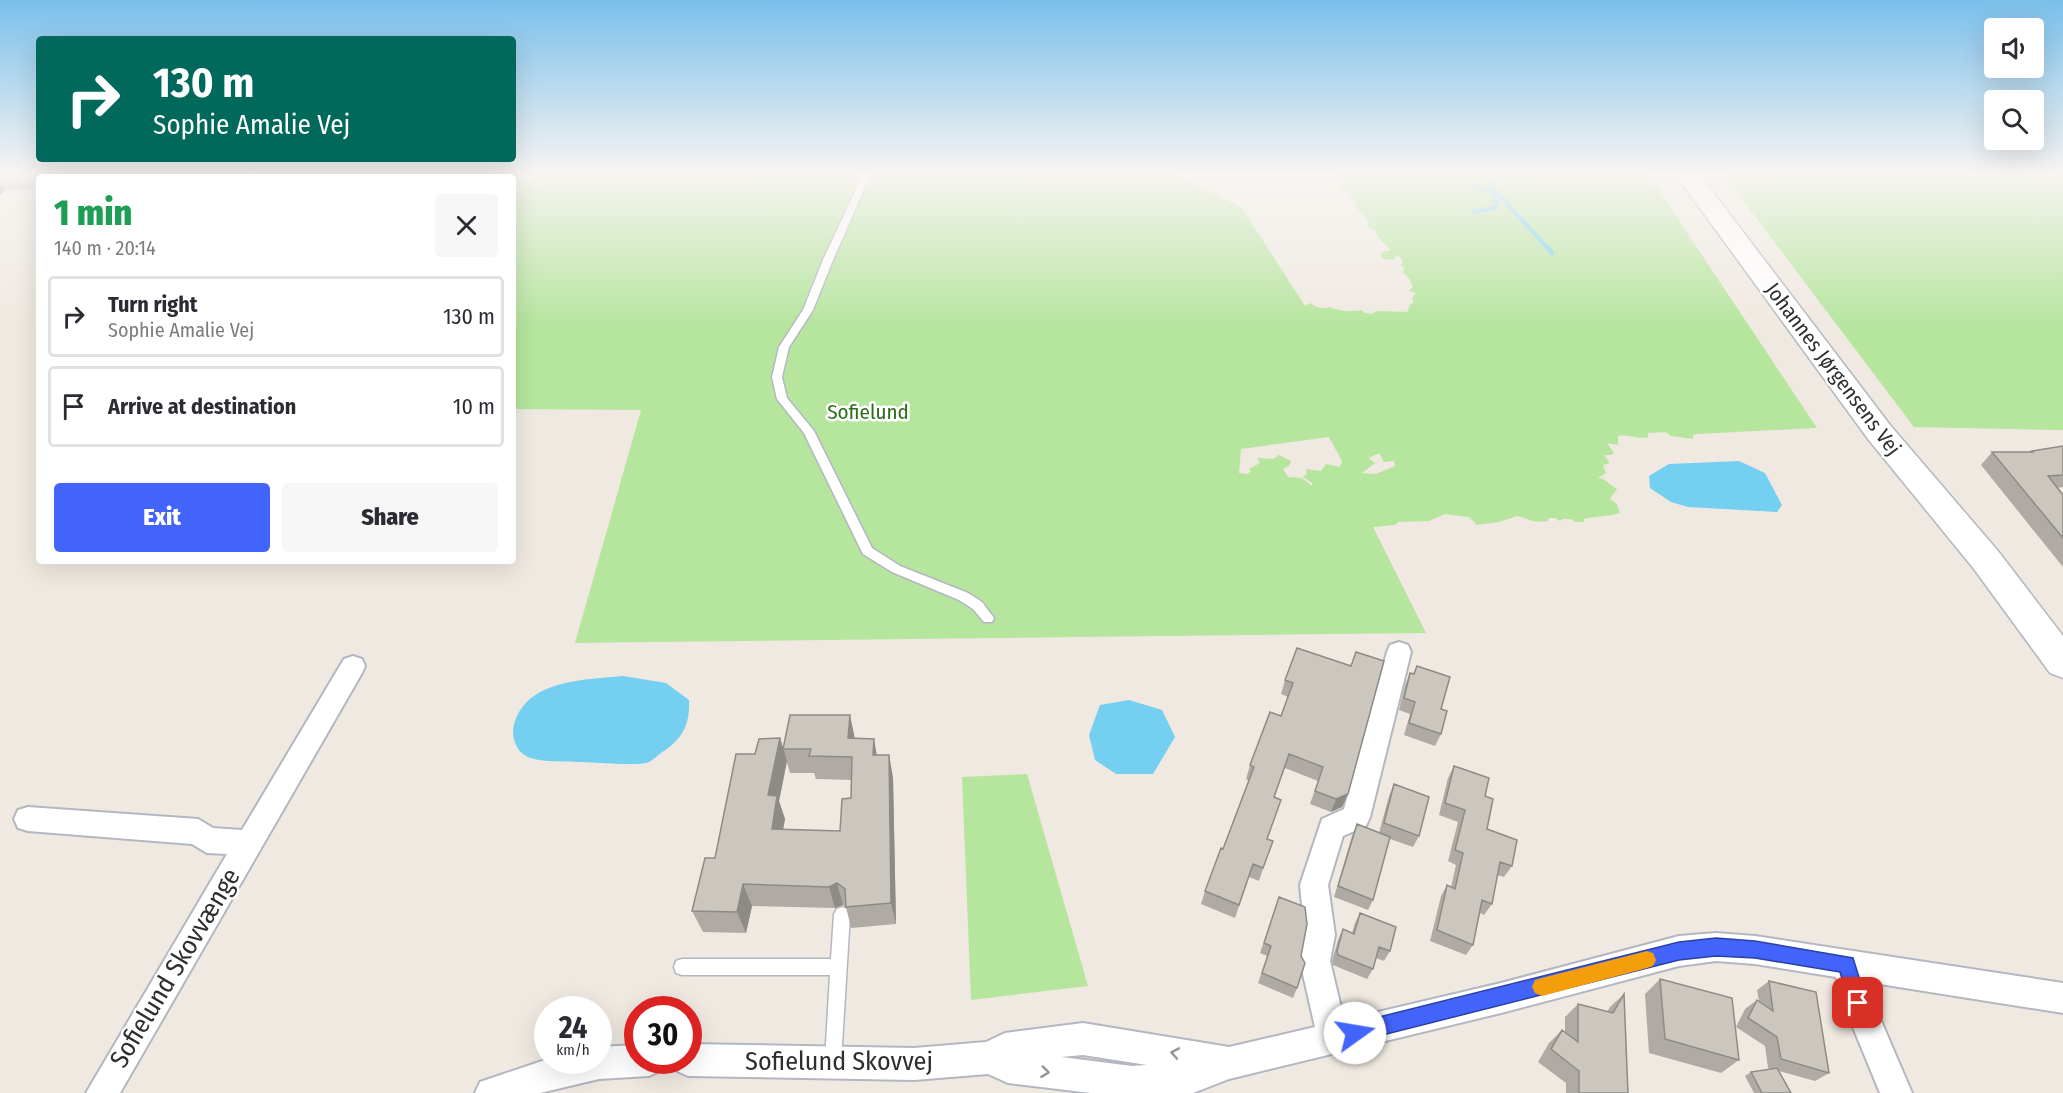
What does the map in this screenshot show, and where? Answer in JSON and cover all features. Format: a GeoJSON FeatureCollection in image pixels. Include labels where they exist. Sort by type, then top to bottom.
{"type":"FeatureCollection","features":[{"type":"Feature","properties":{"kind":"street","name":"Johannes Jørgensens Vej"},"geometry":{"type":"LineString","coordinates":[[1725,225],[1872,423],[1986,560]]}},
{"type":"Feature","properties":{"kind":"street","name":"Johannes Jørgensens Vej"},"geometry":{"type":"LineString","coordinates":[[1738,225],[1892,424],[1986,560],[2063,663]]}},
{"type":"Feature","properties":{"kind":"street"},"geometry":{"type":"LineString","coordinates":[[1334,1038],[1322,998],[1316,961],[1320,935],[1314,885],[1332,828],[1356,817],[1399,652]]}},
{"type":"Feature","properties":{"kind":"street","name":"Sofielund Skovvænge"},"geometry":{"type":"LineString","coordinates":[[102,1093],[353,666]]}},
{"type":"Feature","properties":{"kind":"street","name":"Sofielund Skovvænge"},"geometry":{"type":"LineString","coordinates":[[28,819],[198,832],[207,840],[249,843]]}},
{"type":"Feature","properties":{"kind":"street","name":"Sofielund Skovvej"},"geometry":{"type":"LineString","coordinates":[[702,1060],[914,1064],[989,1058],[1008,1067],[1132,1082],[1188,1079],[1229,1063],[1501,998],[1679,951],[1716,947],[1755,950],[2063,998]]}},
{"type":"Feature","properties":{"kind":"street"},"geometry":{"type":"LineString","coordinates":[[1847,964],[1858,1003],[1896,1093]]}},
{"type":"Feature","properties":{"kind":"street"},"geometry":{"type":"LineString","coordinates":[[491,1093],[550,1074],[598,1063],[624,1061]]}},
{"type":"Feature","properties":{"kind":"lane"},"geometry":{"type":"LineString","coordinates":[[844,225],[814,299],[784,347],[777,377],[778,390],[787,406],[809,431],[856,533],[867,551],[885,565],[949,590],[972,602],[979,606],[988,618]]}},
{"type":"Feature","properties":{"kind":"lane"},"geometry":{"type":"LineString","coordinates":[[832,1062],[842,914]]}},
{"type":"Feature","properties":{"kind":"lane"},"geometry":{"type":"LineString","coordinates":[[682,968],[838,968]]}},
{"type":"Feature","properties":{"kind":"green space","name":"Sofielund"},"geometry":{"type":"Polygon","coordinates":[[[516,225],[1253,225],[1305,306],[1311,303],[1320,308],[1362,310],[1372,314],[1376,311],[1407,312],[1414,302],[1412,298],[1416,293],[1409,291],[1413,287],[1409,278],[1403,273],[1404,267],[1400,266],[1403,262],[1400,257],[1396,256],[1394,260],[1381,258],[1382,252],[1391,250],[1377,236],[1375,230],[1367,227],[1368,225],[1682,225],[1817,428],[1697,434],[1693,435],[1693,439],[1671,436],[1666,432],[1648,433],[1648,437],[1645,438],[1618,436],[1618,445],[1607,443],[1614,453],[1604,455],[1610,463],[1603,465],[1606,473],[1598,478],[1617,489],[1610,499],[1617,504],[1620,513],[1584,519],[1584,522],[1575,522],[1571,519],[1560,521],[1555,518],[1538,521],[1517,516],[1499,522],[1477,525],[1469,517],[1445,514],[1429,521],[1398,522],[1395,525],[1373,527],[1426,633],[575,643],[641,410],[516,409],[516,225]],[[1329,437],[1241,449],[1239,473],[1248,474],[1251,471],[1249,469],[1260,463],[1257,458],[1273,459],[1279,455],[1291,461],[1289,466],[1283,469],[1288,477],[1302,478],[1312,486],[1312,483],[1303,477],[1307,474],[1306,469],[1321,471],[1326,464],[1339,467],[1342,461],[1329,437]],[[1380,454],[1369,458],[1375,463],[1362,473],[1376,474],[1395,466],[1394,461],[1384,462],[1380,454]]]}},
{"type":"Feature","properties":{"kind":"green space"},"geometry":{"type":"Polygon","coordinates":[[[1762,225],[2063,225],[2063,430],[1914,427],[1762,225]]]}},
{"type":"Feature","properties":{"kind":"green space"},"geometry":{"type":"Polygon","coordinates":[[[1027,774],[1088,986],[971,1000],[962,777],[1027,774]]]}},
{"type":"Feature","properties":{"kind":"water"},"geometry":{"type":"Polygon","coordinates":[[[1739,461],[1765,473],[1782,505],[1777,512],[1688,507],[1671,502],[1650,488],[1649,476],[1669,464],[1739,461]]]}},
{"type":"Feature","properties":{"kind":"water"},"geometry":{"type":"Polygon","coordinates":[[[623,676],[666,683],[689,700],[688,717],[683,731],[674,742],[652,760],[633,764],[549,761],[528,757],[516,745],[513,737],[514,725],[521,710],[531,698],[544,690],[575,681],[623,676]]]}},
{"type":"Feature","properties":{"kind":"water"},"geometry":{"type":"Polygon","coordinates":[[[1129,700],[1162,710],[1175,737],[1153,774],[1116,774],[1095,760],[1089,735],[1100,705],[1129,700]]]}},
{"type":"Feature","properties":{"kind":"building"},"geometry":{"type":"Polygon","coordinates":[[[2063,446],[2063,475],[2048,476],[2063,495],[2063,538],[1992,452],[2034,452],[2032,451],[2063,446]]]}},
{"type":"Feature","properties":{"kind":"building"},"geometry":{"type":"Polygon","coordinates":[[[1297,648],[1351,666],[1356,652],[1384,661],[1348,794],[1336,799],[1315,791],[1323,767],[1289,754],[1274,797],[1281,800],[1267,839],[1273,841],[1263,868],[1253,864],[1239,905],[1205,891],[1254,767],[1250,765],[1270,712],[1281,716],[1293,683],[1285,680],[1297,648]]]}},
{"type":"Feature","properties":{"kind":"building"},"geometry":{"type":"Polygon","coordinates":[[[1417,666],[1450,677],[1441,709],[1447,711],[1441,734],[1409,723],[1415,702],[1404,698],[1410,673],[1414,674],[1417,666]]]}},
{"type":"Feature","properties":{"kind":"building"},"geometry":{"type":"Polygon","coordinates":[[[790,715],[850,715],[848,738],[874,739],[873,755],[889,755],[891,903],[846,907],[845,889],[837,883],[829,887],[743,884],[737,912],[692,911],[705,858],[715,858],[736,754],[755,754],[759,739],[780,738],[768,795],[777,796],[772,829],[840,831],[842,799],[851,798],[852,757],[809,756],[811,749],[783,749],[790,715]]]}},
{"type":"Feature","properties":{"kind":"building"},"geometry":{"type":"Polygon","coordinates":[[[1454,766],[1489,778],[1485,796],[1493,799],[1487,829],[1517,840],[1512,866],[1500,862],[1492,904],[1482,900],[1473,945],[1437,930],[1447,885],[1455,889],[1463,853],[1455,850],[1465,810],[1445,803],[1454,766]]]}},
{"type":"Feature","properties":{"kind":"building"},"geometry":{"type":"Polygon","coordinates":[[[1394,784],[1429,797],[1419,836],[1384,823],[1394,784]]]}},
{"type":"Feature","properties":{"kind":"building"},"geometry":{"type":"Polygon","coordinates":[[[1357,824],[1390,837],[1373,900],[1338,886],[1357,824]]]}},
{"type":"Feature","properties":{"kind":"building"},"geometry":{"type":"Polygon","coordinates":[[[1279,897],[1305,907],[1307,924],[1301,956],[1305,963],[1297,988],[1262,973],[1271,946],[1264,943],[1279,897]]]}},
{"type":"Feature","properties":{"kind":"building"},"geometry":{"type":"Polygon","coordinates":[[[1360,913],[1396,927],[1390,951],[1379,947],[1373,969],[1338,955],[1337,951],[1343,929],[1354,934],[1360,913]]]}},
{"type":"Feature","properties":{"kind":"building"},"geometry":{"type":"Polygon","coordinates":[[[1660,979],[1732,998],[1739,1060],[1665,1039],[1660,979]]]}},
{"type":"Feature","properties":{"kind":"building"},"geometry":{"type":"Polygon","coordinates":[[[1769,981],[1816,992],[1829,1073],[1781,1059],[1777,1037],[1748,1018],[1757,1000],[1773,1011],[1769,981]]]}},
{"type":"Feature","properties":{"kind":"building"},"geometry":{"type":"Polygon","coordinates":[[[1624,994],[1628,1093],[1579,1093],[1579,1071],[1551,1049],[1562,1030],[1578,1042],[1578,1004],[1613,1013],[1624,994]]]}},
{"type":"Feature","properties":{"kind":"building"},"geometry":{"type":"Polygon","coordinates":[[[1777,1068],[1791,1093],[1762,1093],[1751,1072],[1777,1068]]]}},
{"type":"Feature","properties":{"kind":"waterway"},"geometry":{"type":"LineString","coordinates":[[1527,225],[1552,253]]}},
{"type":"Feature","properties":{"kind":"slow traffic"},"geometry":{"type":"LineString","coordinates":[[1542,987],[1647,960]]}},
{"type":"Feature","properties":{"kind":"route"},"geometry":{"type":"LineString","coordinates":[[1355,1033],[1501,998],[1679,951],[1716,947],[1755,950],[1847,964],[1858,1003]]}}]}
